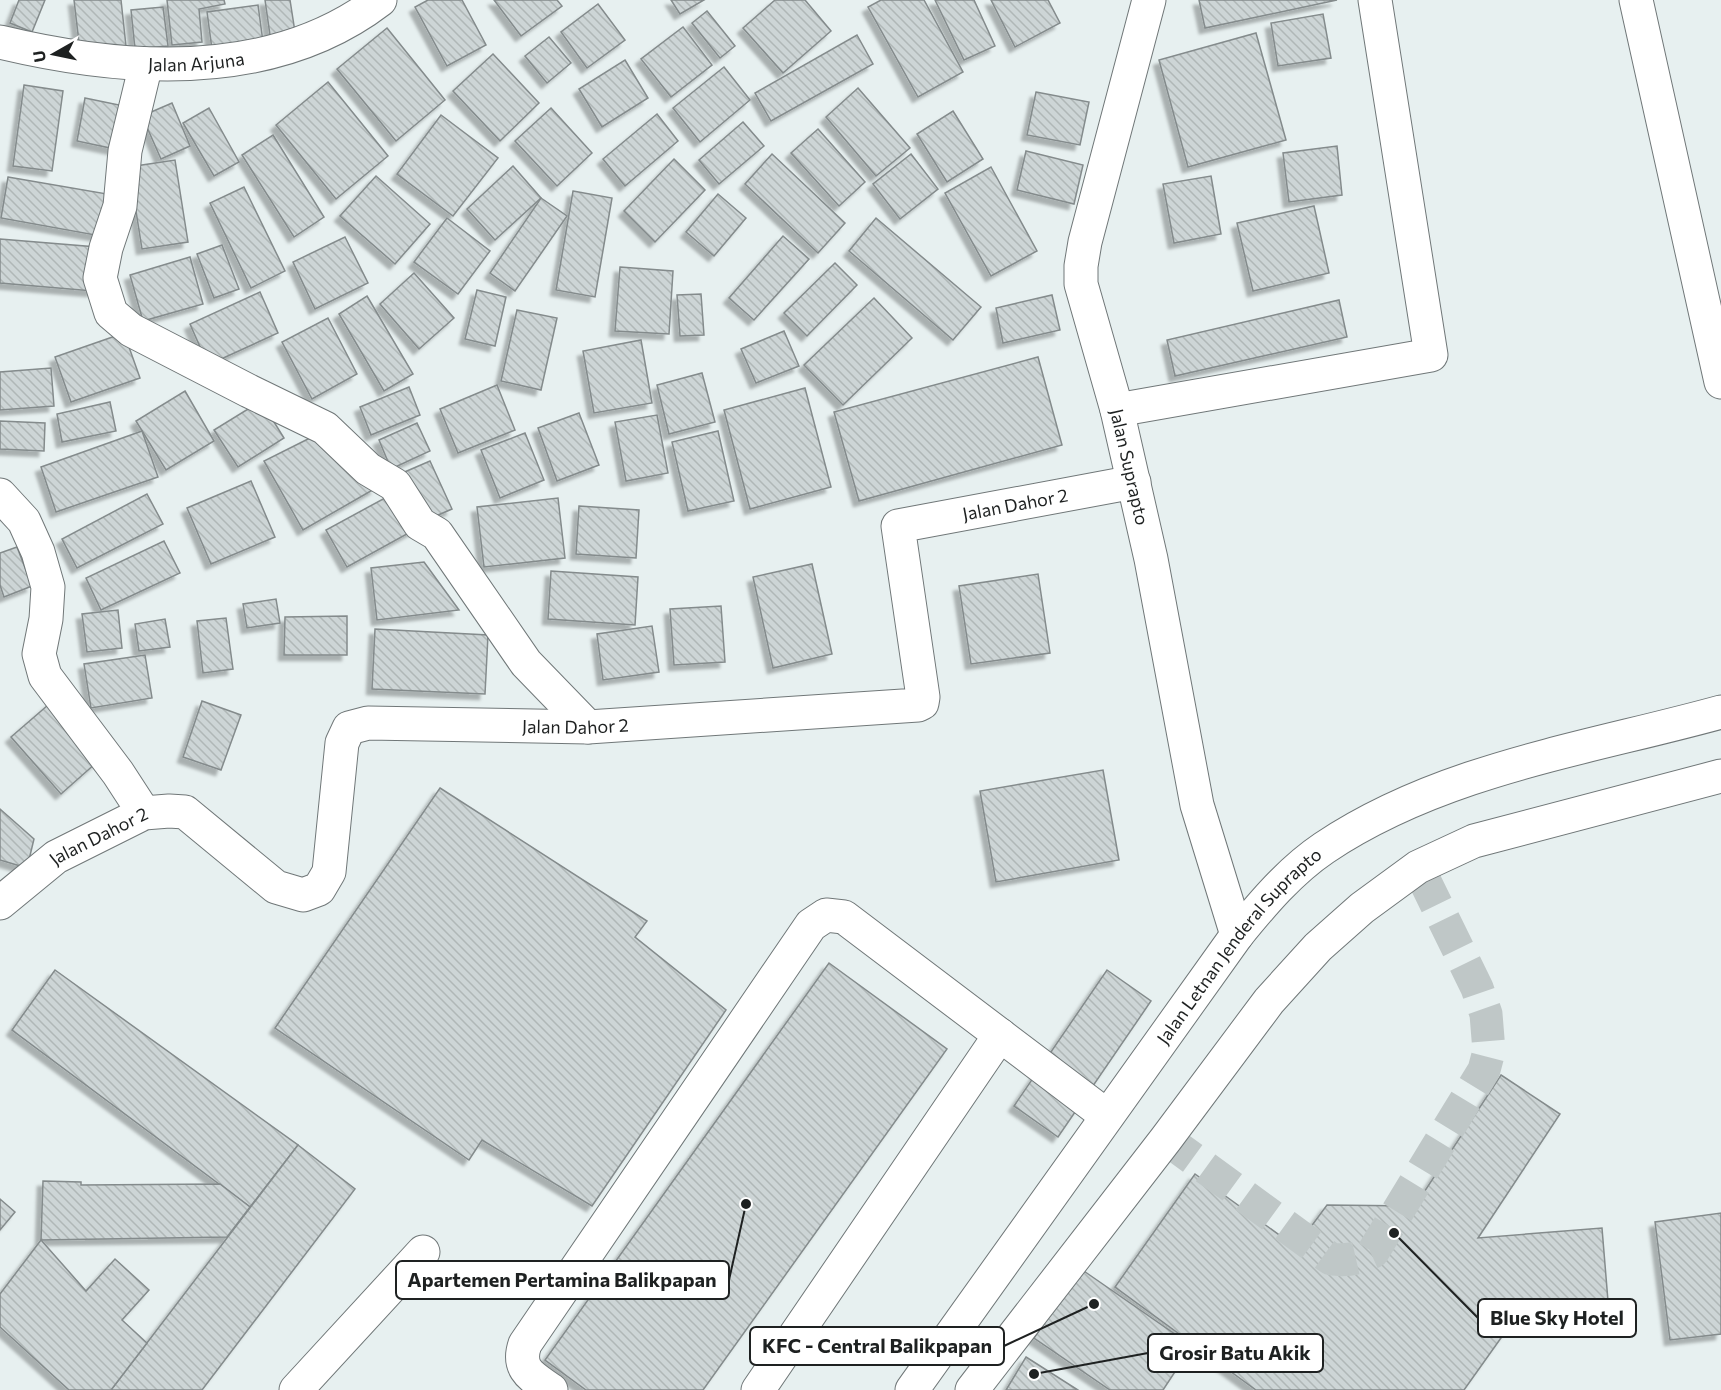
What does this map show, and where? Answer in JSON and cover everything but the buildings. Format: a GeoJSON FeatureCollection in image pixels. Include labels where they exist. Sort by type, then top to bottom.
{"type":"FeatureCollection","features":[{"type":"Feature","properties":{"kind":"street","name":"Jalan Arjuna"},"geometry":{"type":"LineString","coordinates":[[0,42],[87,60],[146,64],[234,60],[274,52],[321,35],[363,13],[380,0]]}},
{"type":"Feature","properties":{"kind":"street","name":"Jalan Suprapto"},"geometry":{"type":"LineString","coordinates":[[1149,0],[1085,243],[1081,284],[1117,410],[1134,482],[1151,559],[1197,805],[1237,934]]}},
{"type":"Feature","properties":{"kind":"street"},"geometry":{"type":"LineString","coordinates":[[1117,410],[1431,355],[1375,0]]}},
{"type":"Feature","properties":{"kind":"street"},"geometry":{"type":"LineString","coordinates":[[1636,0],[1713,307],[1721,382]]}},
{"type":"Feature","properties":{"kind":"street"},"geometry":{"type":"LineString","coordinates":[[146,64],[125,151],[120,206],[106,248],[100,278],[111,313],[141,336],[325,428],[368,469],[395,485],[420,524],[437,534],[526,663],[588,727]]}},
{"type":"Feature","properties":{"kind":"street","name":"Jalan Dahor 2"},"geometry":{"type":"LineString","coordinates":[[0,903],[56,857],[144,813],[169,811],[185,812],[276,888],[303,895],[319,889],[329,872],[342,743],[350,728],[368,723],[588,727],[722,720],[918,705],[922,703],[923,698],[898,526],[1134,482]]}},
{"type":"Feature","properties":{"kind":"street"},"geometry":{"type":"LineString","coordinates":[[0,495],[24,521],[38,552],[48,587],[46,619],[39,654],[45,676],[118,773],[144,813]]}},
{"type":"Feature","properties":{"kind":"street","name":"Jalan Letnan Jenderal Suprapto"},"geometry":{"type":"LineString","coordinates":[[912,1390],[1237,934],[1290,875],[1322,849],[1355,829],[1397,807],[1454,784],[1514,765],[1721,712]]}},
{"type":"Feature","properties":{"kind":"street"},"geometry":{"type":"LineString","coordinates":[[972,1390],[1166,1139],[1269,1001],[1318,947],[1362,909],[1418,867],[1474,841],[1721,776]]}},
{"type":"Feature","properties":{"kind":"street"},"geometry":{"type":"LineString","coordinates":[[551,1390],[524,1367],[522,1352],[525,1344],[811,925],[826,915],[844,917],[1107,1116]]}},
{"type":"Feature","properties":{"kind":"street"},"geometry":{"type":"LineString","coordinates":[[758,1390],[1000,1035]]}},
{"type":"Feature","properties":{"kind":"street"},"geometry":{"type":"LineString","coordinates":[[296,1390],[423,1252]]}},
{"type":"Feature","properties":{"kind":"tunnel"},"geometry":{"type":"LineString","coordinates":[[1166,1139],[1331,1259],[1352,1259],[1373,1252],[1484,1070],[1489,1051],[1486,1014],[1477,988],[1418,867]]}},
{"type":"Feature","properties":{"kind":"place","name":"Apartemen Pertamina Balikpapan"},"geometry":{"type":"Point","coordinates":[746,1204]}},
{"type":"Feature","properties":{"kind":"place","name":"Blue Sky Hotel"},"geometry":{"type":"Point","coordinates":[1394,1233]}},
{"type":"Feature","properties":{"kind":"place","name":"KFC - Central Balikpapan"},"geometry":{"type":"Point","coordinates":[1094,1304]}},
{"type":"Feature","properties":{"kind":"place","name":"Grosir Batu Akik"},"geometry":{"type":"Point","coordinates":[1034,1374]}}]}
